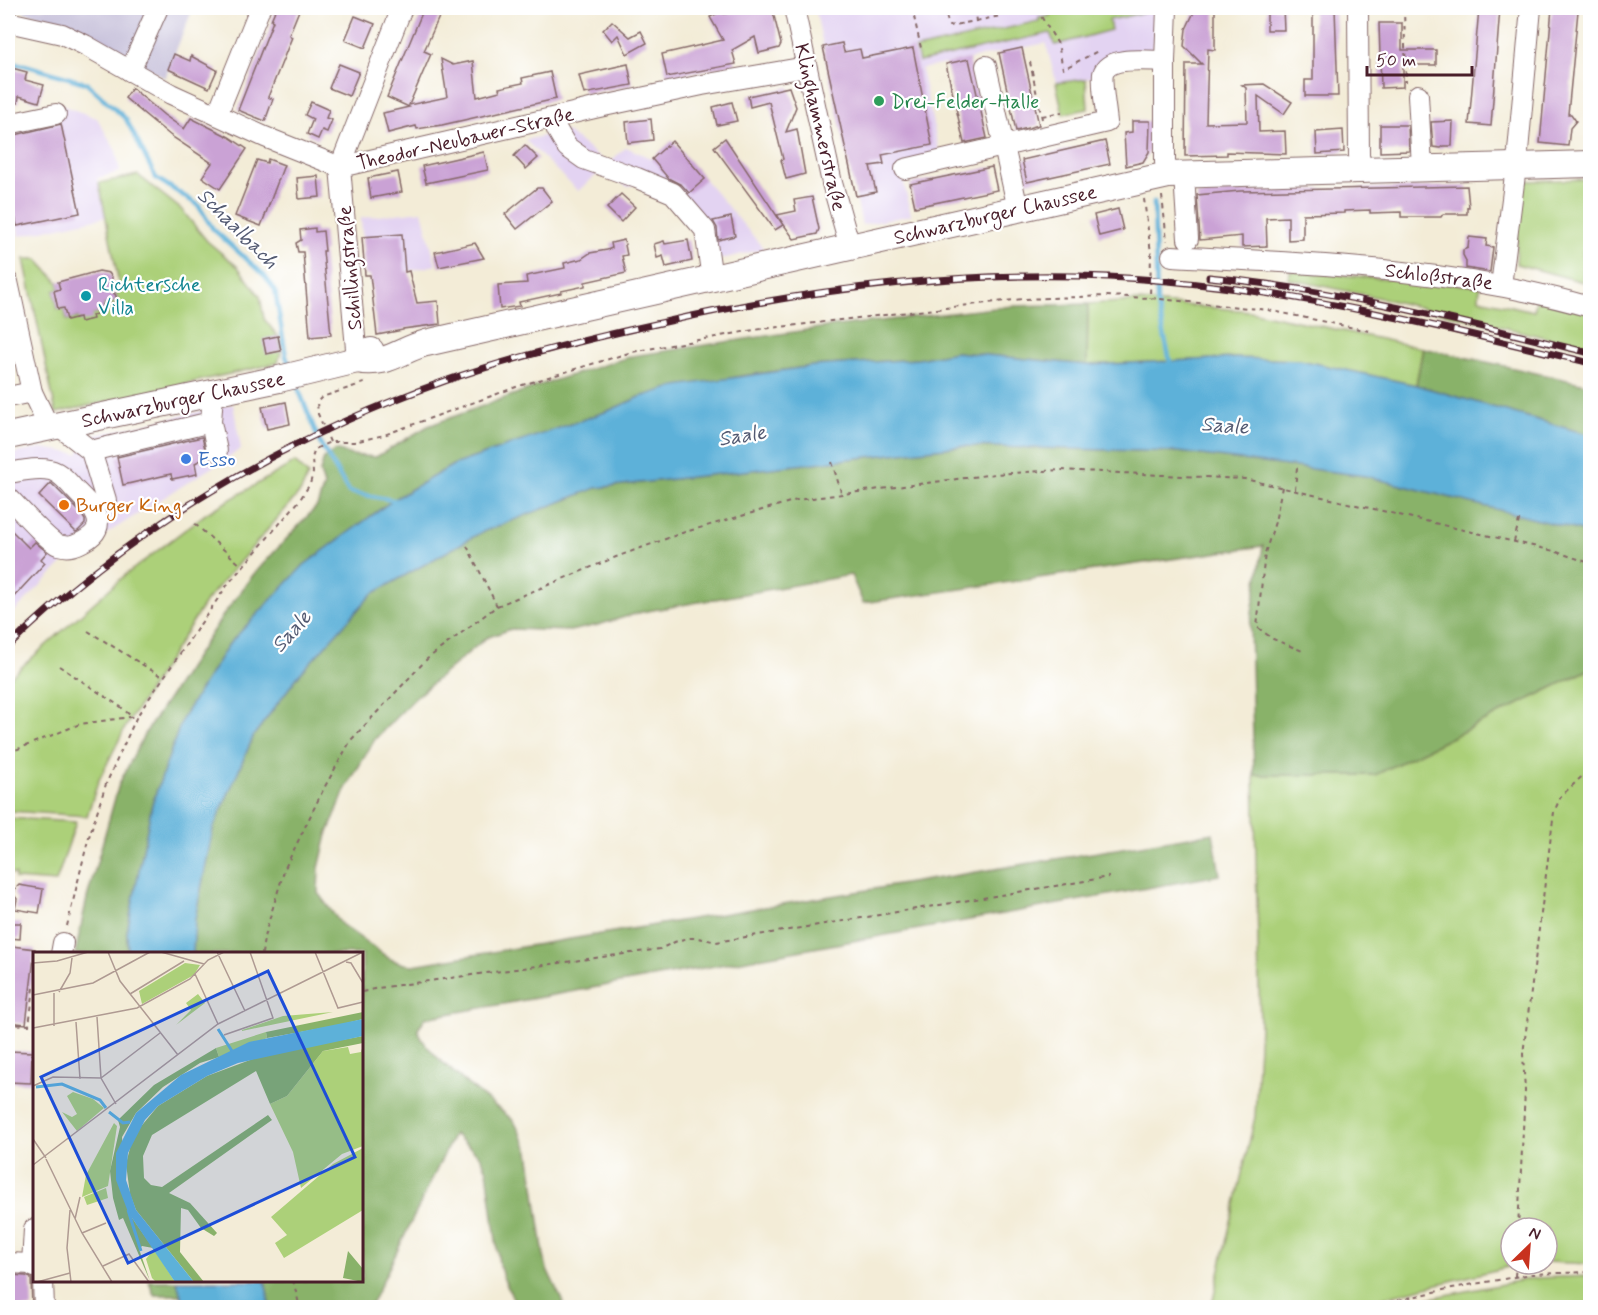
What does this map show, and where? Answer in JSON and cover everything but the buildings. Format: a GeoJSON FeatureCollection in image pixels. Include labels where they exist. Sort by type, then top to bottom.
{"type":"FeatureCollection","features":[{"type":"Feature","properties":{"kind":"main road","name":"Schwarzburger Chaussee"},"geometry":{"type":"LineString","coordinates":[[8,436],[291,376],[362,371],[374,350],[395,345],[410,347],[1018,209],[1171,181],[1361,169],[1590,164]]}},
{"type":"Feature","properties":{"kind":"street"},"geometry":{"type":"LineString","coordinates":[[130,71],[158,8]]}},
{"type":"Feature","properties":{"kind":"street"},"geometry":{"type":"LineString","coordinates":[[217,115],[260,8]]}},
{"type":"Feature","properties":{"kind":"street","name":"Schillingstraße"},"geometry":{"type":"LineString","coordinates":[[362,371],[340,167],[402,8]]}},
{"type":"Feature","properties":{"kind":"street","name":"Klinghammerstraße"},"geometry":{"type":"LineString","coordinates":[[794,8],[832,183],[850,247]]}},
{"type":"Feature","properties":{"kind":"street"},"geometry":{"type":"LineString","coordinates":[[1167,8],[1165,162],[1188,238]]}},
{"type":"Feature","properties":{"kind":"street"},"geometry":{"type":"LineString","coordinates":[[1358,8],[1358,145],[1361,169]]}},
{"type":"Feature","properties":{"kind":"street","name":"Schloßstraße"},"geometry":{"type":"LineString","coordinates":[[1172,256],[1342,265],[1451,276],[1502,286],[1531,8]]}},
{"type":"Feature","properties":{"kind":"street","name":"Theodor-Neubauer-Straße"},"geometry":{"type":"LineString","coordinates":[[8,22],[62,34],[171,94],[340,167],[450,140],[702,85],[806,67]]}},
{"type":"Feature","properties":{"kind":"street"},"geometry":{"type":"LineString","coordinates":[[905,169],[1107,122],[1103,74],[1108,66],[1116,62],[1165,61]]}},
{"type":"Feature","properties":{"kind":"street"},"geometry":{"type":"LineString","coordinates":[[986,66],[1018,209]]}},
{"type":"Feature","properties":{"kind":"street"},"geometry":{"type":"LineString","coordinates":[[1412,93],[1422,167]]}},
{"type":"Feature","properties":{"kind":"street"},"geometry":{"type":"LineString","coordinates":[[8,124],[56,114]]}},
{"type":"Feature","properties":{"kind":"street"},"geometry":{"type":"LineString","coordinates":[[554,118],[557,130],[567,147],[584,159],[637,177],[674,193],[705,230],[712,279]]}},
{"type":"Feature","properties":{"kind":"street"},"geometry":{"type":"LineString","coordinates":[[8,282],[32,392],[44,417],[53,427],[91,451],[106,500]]}},
{"type":"Feature","properties":{"kind":"street"},"geometry":{"type":"LineString","coordinates":[[1502,286],[1590,307]]}},
{"type":"Feature","properties":{"kind":"street"},"geometry":{"type":"LineString","coordinates":[[8,397],[32,392]]}},
{"type":"Feature","properties":{"kind":"street"},"geometry":{"type":"LineString","coordinates":[[213,394],[211,422],[217,451]]}},
{"type":"Feature","properties":{"kind":"street"},"geometry":{"type":"LineString","coordinates":[[91,451],[211,422]]}},
{"type":"Feature","properties":{"kind":"street"},"geometry":{"type":"LineString","coordinates":[[8,473],[50,469],[64,478],[98,516],[96,531],[90,538],[73,547],[56,544],[8,497]]}},
{"type":"Feature","properties":{"kind":"street"},"geometry":{"type":"LineString","coordinates":[[8,1263],[33,1265]]}},
{"type":"Feature","properties":{"kind":"path"},"geometry":{"type":"LineString","coordinates":[[912,8],[921,48]]}},
{"type":"Feature","properties":{"kind":"path"},"geometry":{"type":"LineString","coordinates":[[944,8],[949,27],[1000,16]]}},
{"type":"Feature","properties":{"kind":"path"},"geometry":{"type":"LineString","coordinates":[[974,8],[976,21]]}},
{"type":"Feature","properties":{"kind":"path"},"geometry":{"type":"LineString","coordinates":[[1040,8],[1042,18],[1058,44],[1063,69],[1098,51]]}},
{"type":"Feature","properties":{"kind":"path"},"geometry":{"type":"LineString","coordinates":[[1404,8],[1412,93]]}},
{"type":"Feature","properties":{"kind":"path"},"geometry":{"type":"LineString","coordinates":[[1030,62],[1046,136]]}},
{"type":"Feature","properties":{"kind":"path"},"geometry":{"type":"LineString","coordinates":[[1042,116],[1062,112]]}},
{"type":"Feature","properties":{"kind":"path"},"geometry":{"type":"LineString","coordinates":[[1171,181],[1168,254],[1172,256]]}},
{"type":"Feature","properties":{"kind":"path"},"geometry":{"type":"LineString","coordinates":[[1143,195],[1151,253],[1150,298]]}},
{"type":"Feature","properties":{"kind":"path"},"geometry":{"type":"LineString","coordinates":[[62,948],[88,840],[106,784],[137,716],[242,566],[299,501],[310,484],[315,449],[330,442],[354,442],[384,435],[519,386],[632,352],[743,332],[1022,299],[1107,296],[1155,298],[1268,310],[1369,331]]}},
{"type":"Feature","properties":{"kind":"path"},"geometry":{"type":"LineString","coordinates":[[330,442],[318,414],[317,402],[362,371]]}},
{"type":"Feature","properties":{"kind":"path"},"geometry":{"type":"LineString","coordinates":[[832,462],[842,495]]}},
{"type":"Feature","properties":{"kind":"path"},"geometry":{"type":"LineString","coordinates":[[1295,490],[1296,467]]}},
{"type":"Feature","properties":{"kind":"path"},"geometry":{"type":"LineString","coordinates":[[262,952],[264,937],[285,868],[323,790],[351,740],[427,659],[497,606],[616,557],[682,533],[797,500],[995,474],[1060,470],[1245,478],[1514,542],[1590,563]]}},
{"type":"Feature","properties":{"kind":"path"},"geometry":{"type":"LineString","coordinates":[[1282,487],[1275,522],[1264,552],[1257,627],[1273,639],[1305,652]]}},
{"type":"Feature","properties":{"kind":"path"},"geometry":{"type":"LineString","coordinates":[[1514,542],[1520,516]]}},
{"type":"Feature","properties":{"kind":"path"},"geometry":{"type":"LineString","coordinates":[[195,524],[242,566]]}},
{"type":"Feature","properties":{"kind":"path"},"geometry":{"type":"LineString","coordinates":[[467,546],[497,606]]}},
{"type":"Feature","properties":{"kind":"path"},"geometry":{"type":"LineString","coordinates":[[88,631],[164,678]]}},
{"type":"Feature","properties":{"kind":"path"},"geometry":{"type":"LineString","coordinates":[[60,666],[122,707],[132,717]]}},
{"type":"Feature","properties":{"kind":"path"},"geometry":{"type":"LineString","coordinates":[[8,753],[80,724],[137,716]]}},
{"type":"Feature","properties":{"kind":"path"},"geometry":{"type":"LineString","coordinates":[[1519,1216],[1525,1091],[1523,1054],[1554,812],[1561,796],[1590,770]]}},
{"type":"Feature","properties":{"kind":"path"},"geometry":{"type":"LineString","coordinates":[[363,992],[660,949],[681,938],[698,938],[716,942],[1109,877]]}},
{"type":"Feature","properties":{"kind":"path"},"geometry":{"type":"LineString","coordinates":[[8,1024],[29,1025],[33,1006]]}},
{"type":"Feature","properties":{"kind":"path"},"geometry":{"type":"LineString","coordinates":[[1364,1308],[1452,1288],[1532,1274],[1590,1272]]}},
{"type":"Feature","properties":{"kind":"path"},"geometry":{"type":"LineString","coordinates":[[293,1282],[300,1308]]}},
{"type":"Feature","properties":{"kind":"shaded area"},"geometry":{"type":"Polygon","coordinates":[[[25,8],[193,8],[165,78],[61,21],[23,12],[25,8]]]}},
{"type":"Feature","properties":{"kind":"shaded area"},"geometry":{"type":"Polygon","coordinates":[[[815,8],[1155,8],[1153,55],[1096,77],[1056,83],[1046,43],[921,69],[940,156],[900,165],[911,215],[862,225],[815,8]]]}},
{"type":"Feature","properties":{"kind":"shaded area"},"geometry":{"type":"Polygon","coordinates":[[[61,105],[97,118],[116,151],[120,172],[97,178],[105,217],[19,236],[12,202],[8,201],[8,118],[61,105]]]}},
{"type":"Feature","properties":{"kind":"shaded area"},"geometry":{"type":"Polygon","coordinates":[[[566,131],[608,164],[626,147],[652,159],[672,141],[764,249],[705,263],[697,232],[678,206],[637,183],[628,187],[601,171],[578,191],[525,140],[566,131]]]}},
{"type":"Feature","properties":{"kind":"shaded area"},"geometry":{"type":"Polygon","coordinates":[[[422,211],[436,265],[409,271],[365,275],[361,218],[422,211]]]}},
{"type":"Feature","properties":{"kind":"shaded area"},"geometry":{"type":"Polygon","coordinates":[[[233,404],[241,449],[68,558],[8,618],[8,455],[42,448],[78,454],[86,437],[233,404]]]}},
{"type":"Feature","properties":{"kind":"green space"},"geometry":{"type":"Polygon","coordinates":[[[1048,8],[1147,8],[1147,12],[1109,20],[1111,30],[1055,45],[1050,33],[919,62],[916,49],[1039,21],[1039,18],[1050,16],[1048,8]]]}},
{"type":"Feature","properties":{"kind":"green space"},"geometry":{"type":"Polygon","coordinates":[[[1086,79],[1088,109],[1063,114],[1056,83],[1086,79]]]}},
{"type":"Feature","properties":{"kind":"green space"},"geometry":{"type":"Polygon","coordinates":[[[138,175],[182,210],[207,241],[238,267],[260,296],[264,319],[278,336],[281,351],[278,363],[56,413],[24,259],[37,259],[58,282],[60,289],[54,291],[58,309],[64,308],[67,320],[105,312],[103,305],[115,302],[117,298],[115,294],[120,289],[99,183],[138,175]]]}},
{"type":"Feature","properties":{"kind":"green space"},"geometry":{"type":"Polygon","coordinates":[[[1590,179],[1590,250],[1583,251],[1583,282],[1516,264],[1519,189],[1525,181],[1590,179]]]}},
{"type":"Feature","properties":{"kind":"green space"},"geometry":{"type":"Polygon","coordinates":[[[1290,271],[1480,286],[1479,299],[1534,311],[1537,297],[1590,311],[1590,348],[1376,297],[1288,279],[1290,271]]]}},
{"type":"Feature","properties":{"kind":"green space"},"geometry":{"type":"Polygon","coordinates":[[[1138,301],[1250,311],[1423,348],[1416,385],[1300,360],[1235,358],[1087,365],[1088,304],[1138,301]]]}},
{"type":"Feature","properties":{"kind":"green space"},"geometry":{"type":"Polygon","coordinates":[[[1088,304],[1087,365],[956,352],[918,359],[813,366],[741,376],[640,397],[608,411],[453,465],[393,500],[304,565],[229,644],[183,717],[152,804],[127,932],[128,952],[75,952],[87,898],[119,784],[144,735],[224,614],[253,575],[317,506],[324,486],[320,472],[324,458],[336,450],[351,455],[376,457],[428,426],[540,385],[632,356],[827,327],[1013,306],[1088,304]]]}},
{"type":"Feature","properties":{"kind":"green space"},"geometry":{"type":"Polygon","coordinates":[[[1423,348],[1590,385],[1590,435],[1416,385],[1423,348]]]}},
{"type":"Feature","properties":{"kind":"green space"},"geometry":{"type":"Polygon","coordinates":[[[962,446],[1179,452],[1365,476],[1590,533],[1590,669],[1375,775],[1254,775],[1250,625],[1263,546],[863,603],[851,575],[642,612],[570,631],[511,629],[486,638],[416,697],[375,739],[346,788],[327,835],[319,868],[318,893],[341,924],[390,959],[404,964],[413,965],[1213,833],[1220,875],[425,1018],[418,1029],[431,1051],[459,1077],[514,1121],[529,1151],[547,1269],[565,1307],[517,1307],[499,1264],[487,1170],[480,1156],[454,1134],[370,1307],[270,1307],[265,1282],[363,1282],[363,952],[193,952],[195,919],[213,829],[254,735],[298,676],[372,594],[480,533],[596,488],[962,446]]]}},
{"type":"Feature","properties":{"kind":"green space"},"geometry":{"type":"Polygon","coordinates":[[[295,462],[308,475],[301,491],[206,601],[126,726],[98,782],[87,816],[8,811],[8,679],[124,576],[207,513],[295,462]]]}},
{"type":"Feature","properties":{"kind":"green space"},"geometry":{"type":"Polygon","coordinates":[[[1590,669],[1590,1264],[1559,1263],[1559,1216],[1499,1216],[1499,1269],[1344,1307],[1211,1308],[1255,1117],[1260,1027],[1254,775],[1375,775],[1590,669]]]}},
{"type":"Feature","properties":{"kind":"green space"},"geometry":{"type":"Polygon","coordinates":[[[8,818],[76,822],[56,882],[15,879],[15,874],[8,874],[8,818]]]}},
{"type":"Feature","properties":{"kind":"green space"},"geometry":{"type":"Polygon","coordinates":[[[1590,1276],[1590,1307],[1384,1307],[1534,1278],[1590,1276]]]}},
{"type":"Feature","properties":{"kind":"green space"},"geometry":{"type":"Polygon","coordinates":[[[149,1282],[177,1282],[181,1295],[154,1295],[149,1282]]]}},
{"type":"Feature","properties":{"kind":"water","name":"Saale"},"geometry":{"type":"Polygon","coordinates":[[[956,352],[1087,365],[1235,358],[1300,360],[1416,385],[1590,435],[1590,533],[1365,476],[1179,452],[962,446],[596,488],[480,533],[372,594],[298,676],[254,735],[213,829],[195,919],[193,952],[128,952],[127,932],[152,804],[183,717],[229,644],[304,565],[393,500],[453,465],[608,411],[640,397],[676,386],[813,366],[918,359],[956,352]]]}},
{"type":"Feature","properties":{"kind":"water"},"geometry":{"type":"Polygon","coordinates":[[[177,1282],[265,1282],[270,1307],[184,1307],[177,1282]]]}},
{"type":"Feature","properties":{"kind":"waterway","name":"Schaalbach"},"geometry":{"type":"LineString","coordinates":[[8,63],[25,65],[86,83],[126,119],[156,178],[198,205],[213,229],[264,275],[275,290],[286,356],[291,369]]}},
{"type":"Feature","properties":{"kind":"waterway"},"geometry":{"type":"LineString","coordinates":[[1154,202],[1157,302],[1171,366]]}},
{"type":"Feature","properties":{"kind":"waterway","name":"Schaalbach"},"geometry":{"type":"LineString","coordinates":[[296,383],[320,443],[349,492],[398,501]]}},
{"type":"Feature","properties":{"kind":"railway"},"geometry":{"type":"LineString","coordinates":[[8,647],[105,563],[157,526],[268,459],[326,430],[445,381],[526,356],[637,328],[789,297],[852,288],[978,277],[1105,277],[1168,281],[1275,295],[1380,314],[1590,363]]}},
{"type":"Feature","properties":{"kind":"railway"},"geometry":{"type":"LineString","coordinates":[[1209,277],[1353,299],[1449,319],[1590,353]]}},
{"type":"Feature","properties":{"kind":"place","name":"Drei-Felder-Halle"},"geometry":{"type":"Point","coordinates":[879,101]}},
{"type":"Feature","properties":{"kind":"place","name":"Richtersche Villa"},"geometry":{"type":"Point","coordinates":[86,296]}},
{"type":"Feature","properties":{"kind":"place","name":"Esso"},"geometry":{"type":"Point","coordinates":[186,459]}},
{"type":"Feature","properties":{"kind":"place","name":"Burger King"},"geometry":{"type":"Point","coordinates":[64,505]}}]}
